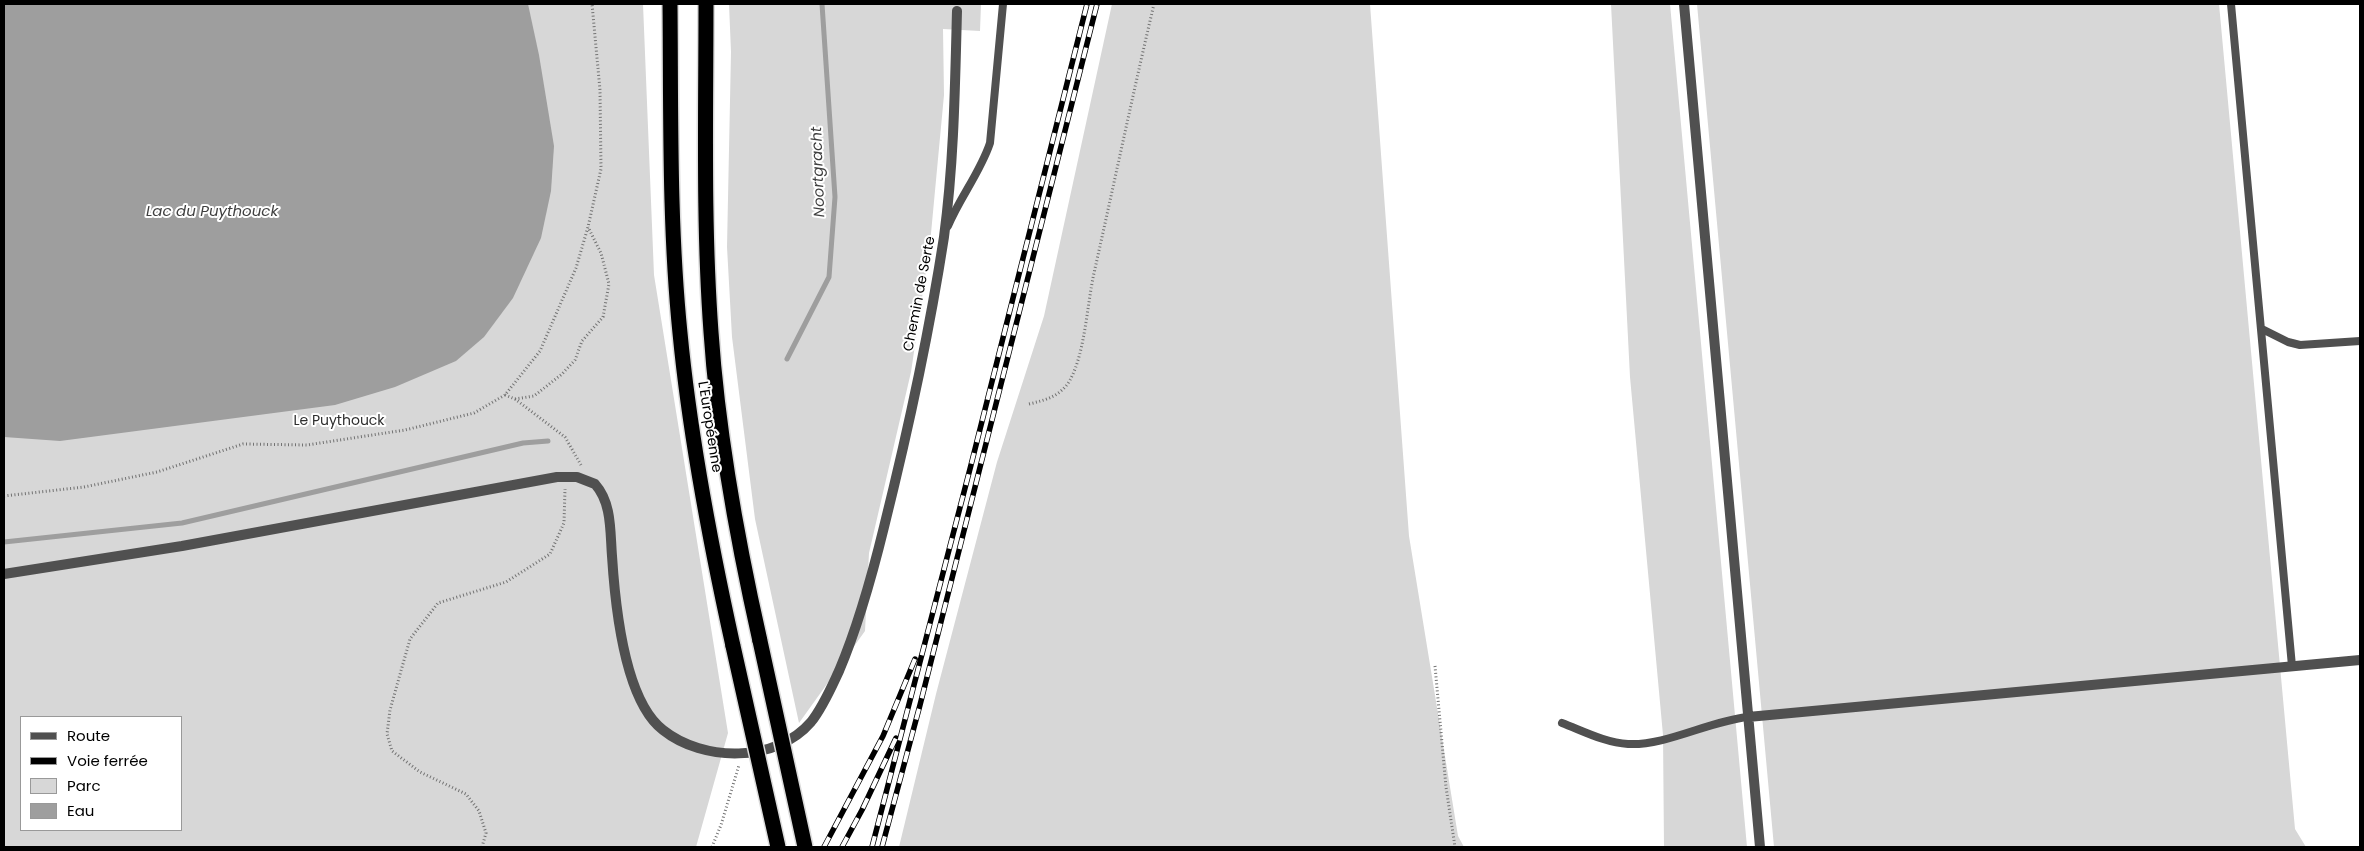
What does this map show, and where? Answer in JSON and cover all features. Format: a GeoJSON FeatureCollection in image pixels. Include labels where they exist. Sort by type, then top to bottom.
{"type":"FeatureCollection","features":[{"type":"Feature","properties":{"kind":"highway","name":"L'Européenne"},"geometry":{"type":"LineString","coordinates":[[670,4],[672,176],[680,331],[701,482],[733,646],[778,847]]}},
{"type":"Feature","properties":{"kind":"highway","name":"L'Européenne"},"geometry":{"type":"LineString","coordinates":[[706,4],[705,182],[713,359],[729,492],[805,847]]}},
{"type":"Feature","properties":{"kind":"street"},"geometry":{"type":"LineString","coordinates":[[1684,4],[1760,847]]}},
{"type":"Feature","properties":{"kind":"street"},"geometry":{"type":"LineString","coordinates":[[944,235],[954,114],[957,11]]}},
{"type":"Feature","properties":{"kind":"street","name":"Chemin de Serte"},"geometry":{"type":"LineString","coordinates":[[590,480],[600,490],[606,502],[613,573],[625,653],[632,683],[642,705],[662,730],[683,743],[715,753],[742,754],[773,746],[796,735],[810,722],[827,695],[847,650],[868,592],[910,420],[944,235]]}},
{"type":"Feature","properties":{"kind":"street"},"geometry":{"type":"LineString","coordinates":[[4,574],[182,546],[568,476],[590,480]]}},
{"type":"Feature","properties":{"kind":"street"},"geometry":{"type":"LineString","coordinates":[[1748,716],[2360,660]]}},
{"type":"Feature","properties":{"kind":"lane","name":"Chemin de Serte"},"geometry":{"type":"LineString","coordinates":[[944,235],[955,209],[984,160],[990,143],[1003,4]]}},
{"type":"Feature","properties":{"kind":"lane"},"geometry":{"type":"LineString","coordinates":[[2231,4],[2292,666]]}},
{"type":"Feature","properties":{"kind":"lane"},"geometry":{"type":"LineString","coordinates":[[2262,329],[2288,342],[2300,345],[2360,341]]}},
{"type":"Feature","properties":{"kind":"lane"},"geometry":{"type":"LineString","coordinates":[[1562,723],[1604,739],[1630,745],[1652,743],[1724,720],[1748,716]]}},
{"type":"Feature","properties":{"kind":"path"},"geometry":{"type":"LineString","coordinates":[[4,496],[84,487],[157,472],[243,444],[307,445],[405,430],[474,413],[505,395],[540,351],[576,268],[588,227],[601,169],[600,90],[592,4]]}},
{"type":"Feature","properties":{"kind":"path"},"geometry":{"type":"LineString","coordinates":[[1029,404],[1048,400],[1061,392],[1069,382],[1076,366],[1094,275],[1154,4]]}},
{"type":"Feature","properties":{"kind":"path"},"geometry":{"type":"LineString","coordinates":[[515,399],[534,396],[562,374],[575,360],[582,342],[603,317],[609,284],[601,254],[588,227]]}},
{"type":"Feature","properties":{"kind":"path"},"geometry":{"type":"LineString","coordinates":[[505,395],[515,399],[565,437],[590,480]]}},
{"type":"Feature","properties":{"kind":"path"},"geometry":{"type":"LineString","coordinates":[[482,847],[486,833],[479,811],[466,794],[420,772],[392,751],[387,734],[390,710],[410,639],[438,603],[506,582],[550,554],[564,523],[564,494],[568,476]]}},
{"type":"Feature","properties":{"kind":"path"},"geometry":{"type":"LineString","coordinates":[[1435,666],[1446,787],[1455,847]]}},
{"type":"Feature","properties":{"kind":"path"},"geometry":{"type":"LineString","coordinates":[[712,847],[721,826],[742,754]]}},
{"type":"Feature","properties":{"kind":"green space","name":"Le Puythouck"},"geometry":{"type":"Polygon","coordinates":[[[4,4],[643,4],[654,275],[728,733],[696,847],[4,847],[4,4]]]}},
{"type":"Feature","properties":{"kind":"green space"},"geometry":{"type":"Polygon","coordinates":[[[729,4],[981,4],[980,31],[943,29],[944,95],[930,244],[911,372],[869,553],[865,631],[799,723],[755,519],[732,337],[727,247],[731,52],[729,4]]]}},
{"type":"Feature","properties":{"kind":"green space"},"geometry":{"type":"Polygon","coordinates":[[[1112,4],[1370,4],[1409,536],[1458,836],[1464,847],[899,847],[936,694],[997,462],[1044,316],[1112,4]]]}},
{"type":"Feature","properties":{"kind":"green space"},"geometry":{"type":"Polygon","coordinates":[[[1611,4],[1670,4],[1747,847],[1664,847],[1663,735],[1630,377],[1611,4]]]}},
{"type":"Feature","properties":{"kind":"green space"},"geometry":{"type":"Polygon","coordinates":[[[1697,4],[2219,4],[2295,829],[2306,847],[1774,847],[1697,4]]]}},
{"type":"Feature","properties":{"kind":"water","name":"Lac du Puythouck"},"geometry":{"type":"Polygon","coordinates":[[[4,4],[528,4],[539,55],[554,146],[551,191],[541,238],[513,298],[484,337],[456,361],[395,387],[335,405],[60,441],[4,437],[4,4]]]}},
{"type":"Feature","properties":{"kind":"waterway","name":"Noortgracht"},"geometry":{"type":"LineString","coordinates":[[787,359],[829,277],[835,197],[822,4]]}},
{"type":"Feature","properties":{"kind":"waterway"},"geometry":{"type":"LineString","coordinates":[[4,542],[182,523],[523,443],[548,441]]}},
{"type":"Feature","properties":{"kind":"railway"},"geometry":{"type":"LineString","coordinates":[[872,847],[971,465],[1087,4]]}},
{"type":"Feature","properties":{"kind":"railway"},"geometry":{"type":"LineString","coordinates":[[882,847],[920,705],[1097,4]]}},
{"type":"Feature","properties":{"kind":"railway"},"geometry":{"type":"LineString","coordinates":[[824,847],[883,736],[915,659]]}},
{"type":"Feature","properties":{"kind":"railway"},"geometry":{"type":"LineString","coordinates":[[842,847],[896,738]]}}]}
